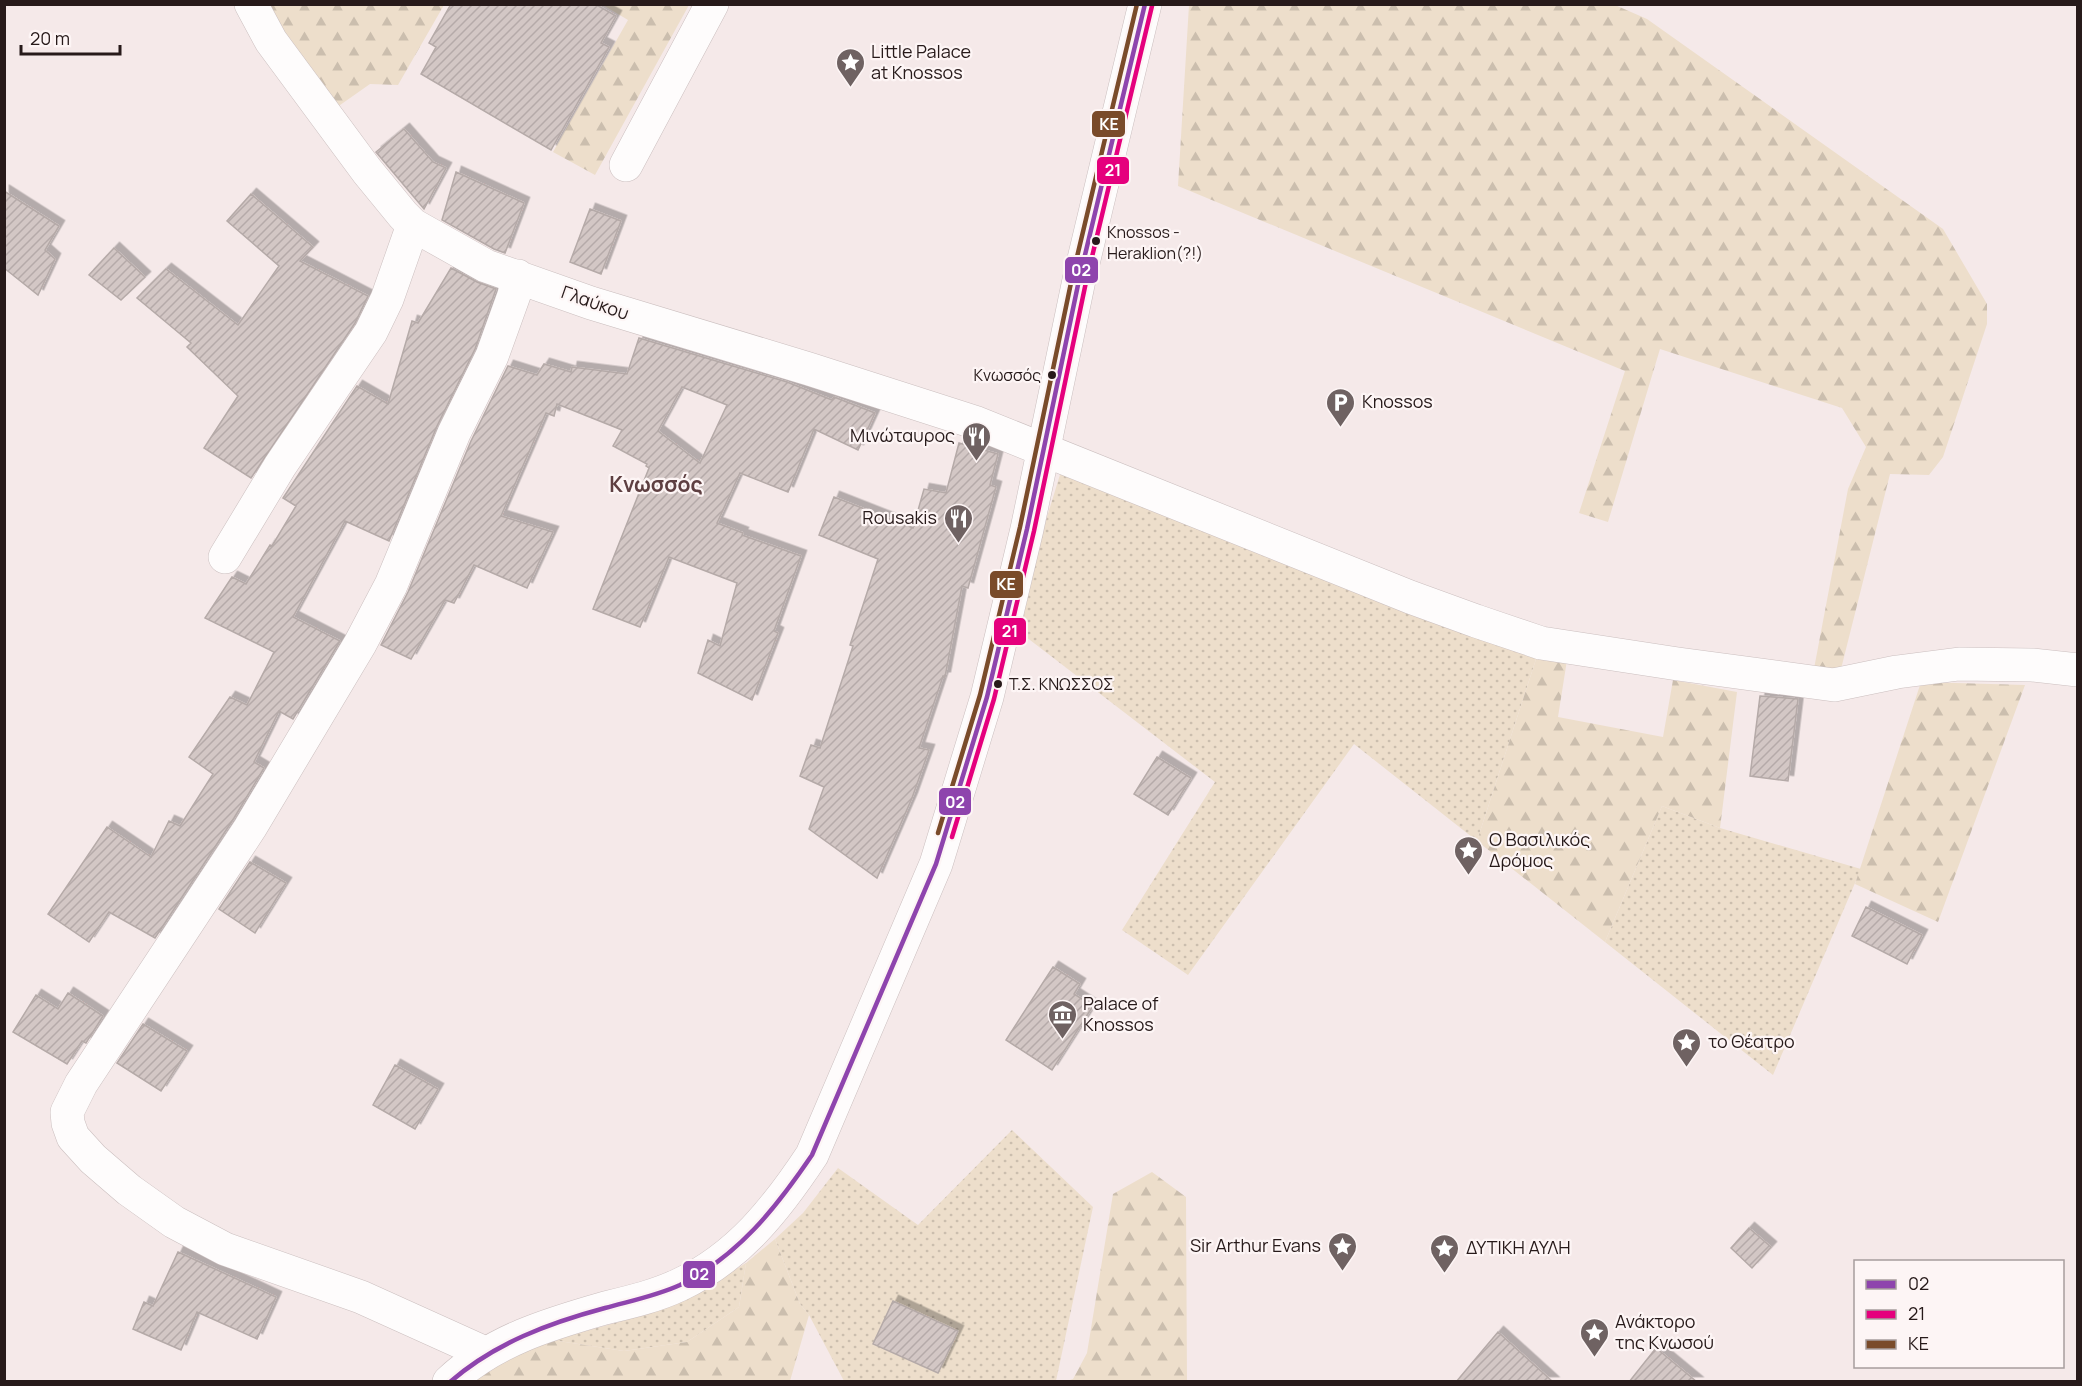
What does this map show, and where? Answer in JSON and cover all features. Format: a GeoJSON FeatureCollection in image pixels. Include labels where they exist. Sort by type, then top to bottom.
{"type":"FeatureCollection","features":[{"type":"Feature","properties":{"kind":"street","name":"Γλαύκου"},"geometry":{"type":"LineString","coordinates":[[251,4],[271,41],[395,207],[413,225],[486,266],[591,303],[977,423],[1410,597],[1541,643],[1834,685],[1897,672],[1959,664],[2032,665],[2078,670]]}},
{"type":"Feature","properties":{"kind":"street"},"geometry":{"type":"LineString","coordinates":[[626,165],[712,4]]}},
{"type":"Feature","properties":{"kind":"street"},"geometry":{"type":"LineString","coordinates":[[449,1382],[485,1353],[530,1333],[677,1286],[724,1257],[762,1223],[812,1155],[936,864],[987,697],[1027,529],[1079,280],[1145,4]]}},
{"type":"Feature","properties":{"kind":"street"},"geometry":{"type":"LineString","coordinates":[[225,557],[280,466],[371,332],[387,299],[413,225]]}},
{"type":"Feature","properties":{"kind":"street"},"geometry":{"type":"LineString","coordinates":[[485,1353],[361,1297],[225,1249],[174,1222],[129,1190],[93,1159],[74,1137],[67,1117],[69,1106],[81,1084],[250,828],[360,644],[391,585],[454,433],[492,356],[514,295],[518,276]]}},
{"type":"Feature","properties":{"kind":"green space"},"geometry":{"type":"Polygon","coordinates":[[[245,5],[444,5],[398,85],[370,84],[333,110],[245,5]]]}},
{"type":"Feature","properties":{"kind":"green space"},"geometry":{"type":"Polygon","coordinates":[[[603,5],[689,5],[595,175],[553,152],[628,20],[603,5]]]}},
{"type":"Feature","properties":{"kind":"green space"},"geometry":{"type":"Polygon","coordinates":[[[1189,5],[1615,5],[1647,19],[1943,229],[1987,304],[1987,324],[1943,457],[1929,475],[1890,474],[1841,669],[1813,674],[1848,489],[1866,447],[1842,408],[1660,349],[1608,522],[1579,513],[1625,371],[1178,186],[1189,5]]]}},
{"type":"Feature","properties":{"kind":"green space"},"geometry":{"type":"Polygon","coordinates":[[[1063,465],[1538,653],[1477,841],[1354,744],[1188,975],[1122,930],[1215,782],[1013,627],[1063,465]]]}},
{"type":"Feature","properties":{"kind":"green space"},"geometry":{"type":"Polygon","coordinates":[[[1538,653],[1567,660],[1558,717],[1663,737],[1673,680],[1737,692],[1720,828],[1662,806],[1605,942],[1477,841],[1538,653]]]}},
{"type":"Feature","properties":{"kind":"green space"},"geometry":{"type":"Polygon","coordinates":[[[1921,682],[2025,685],[1938,922],[1855,884],[1921,682]]]}},
{"type":"Feature","properties":{"kind":"green space"},"geometry":{"type":"Polygon","coordinates":[[[1662,806],[1720,828],[1861,869],[1773,1075],[1605,942],[1662,806]]]}},
{"type":"Feature","properties":{"kind":"green space"},"geometry":{"type":"Polygon","coordinates":[[[1012,1130],[1093,1207],[1056,1381],[844,1381],[809,1315],[800,1304],[775,1239],[803,1213],[838,1168],[918,1225],[1012,1130]]]}},
{"type":"Feature","properties":{"kind":"green space"},"geometry":{"type":"Polygon","coordinates":[[[1152,1172],[1186,1197],[1187,1381],[1067,1381],[1073,1379],[1087,1353],[1113,1194],[1152,1172]]]}},
{"type":"Feature","properties":{"kind":"green space"},"geometry":{"type":"Polygon","coordinates":[[[775,1239],[800,1304],[809,1315],[790,1381],[474,1382],[511,1354],[552,1340],[624,1351],[687,1342],[739,1307],[746,1263],[775,1239]]]}},
{"type":"Feature","properties":{"kind":"green space"},"geometry":{"type":"Polygon","coordinates":[[[746,1263],[739,1307],[687,1342],[624,1351],[552,1340],[615,1323],[682,1301],[746,1263]]]}},
{"type":"Feature","properties":{"kind":"building"},"geometry":{"type":"Polygon","coordinates":[[[451,4],[595,4],[616,16],[601,43],[609,47],[551,150],[421,74],[436,47],[429,43],[451,4]]]}},
{"type":"Feature","properties":{"kind":"building"},"geometry":{"type":"Polygon","coordinates":[[[404,129],[433,162],[446,168],[424,209],[376,152],[404,129]]]}},
{"type":"Feature","properties":{"kind":"building"},"geometry":{"type":"Polygon","coordinates":[[[456,172],[524,203],[505,253],[442,220],[456,172]]]}},
{"type":"Feature","properties":{"kind":"building"},"geometry":{"type":"Polygon","coordinates":[[[4,191],[59,226],[45,250],[55,259],[38,295],[4,268],[4,191]]]}},
{"type":"Feature","properties":{"kind":"building"},"geometry":{"type":"Polygon","coordinates":[[[251,194],[313,247],[300,261],[368,296],[355,323],[251,478],[204,448],[238,396],[187,347],[191,343],[137,298],[166,269],[238,325],[279,266],[227,221],[251,194]]]}},
{"type":"Feature","properties":{"kind":"building"},"geometry":{"type":"Polygon","coordinates":[[[590,209],[621,221],[601,274],[570,262],[590,209]]]}},
{"type":"Feature","properties":{"kind":"building"},"geometry":{"type":"Polygon","coordinates":[[[114,248],[145,277],[121,300],[89,275],[114,248]]]}},
{"type":"Feature","properties":{"kind":"building"},"geometry":{"type":"Polygon","coordinates":[[[451,268],[496,289],[475,349],[437,426],[389,541],[345,521],[293,617],[340,641],[293,719],[279,711],[254,762],[264,768],[155,938],[109,912],[89,942],[48,914],[107,827],[151,857],[169,821],[180,826],[213,774],[189,757],[230,697],[247,705],[274,652],[205,618],[232,577],[246,584],[270,545],[272,546],[296,506],[283,498],[357,386],[388,404],[412,321],[418,323],[451,268]]]}},
{"type":"Feature","properties":{"kind":"building"},"geometry":{"type":"Polygon","coordinates":[[[639,338],[787,382],[832,400],[834,397],[875,413],[858,450],[814,429],[788,492],[740,473],[717,523],[743,533],[742,535],[801,556],[774,631],[778,633],[752,700],[698,673],[708,640],[720,646],[737,583],[669,557],[640,627],[593,609],[649,468],[647,464],[613,446],[622,430],[557,404],[554,416],[546,413],[501,516],[553,532],[527,588],[474,565],[454,603],[445,600],[411,659],[381,645],[408,592],[471,441],[508,366],[537,375],[544,364],[571,372],[572,367],[627,374],[639,338]],[[682,387],[658,431],[700,463],[727,405],[682,387]]]}},
{"type":"Feature","properties":{"kind":"building"},"geometry":{"type":"Polygon","coordinates":[[[959,443],[998,454],[990,485],[996,487],[968,588],[962,586],[945,677],[943,676],[919,748],[929,750],[912,798],[877,878],[809,829],[824,787],[800,776],[811,745],[820,748],[878,559],[819,535],[834,497],[913,528],[924,489],[946,493],[959,443]]]}},
{"type":"Feature","properties":{"kind":"building"},"geometry":{"type":"Polygon","coordinates":[[[1760,696],[1798,699],[1788,781],[1750,776],[1760,696]]]}},
{"type":"Feature","properties":{"kind":"building"},"geometry":{"type":"Polygon","coordinates":[[[1157,757],[1191,778],[1168,815],[1134,794],[1157,757]]]}},
{"type":"Feature","properties":{"kind":"building"},"geometry":{"type":"Polygon","coordinates":[[[250,862],[286,883],[255,933],[219,909],[250,862]]]}},
{"type":"Feature","properties":{"kind":"building"},"geometry":{"type":"Polygon","coordinates":[[[1866,907],[1922,935],[1907,964],[1852,936],[1866,907]]]}},
{"type":"Feature","properties":{"kind":"building"},"geometry":{"type":"Polygon","coordinates":[[[1053,967],[1080,984],[1074,994],[1093,1006],[1052,1070],[1006,1040],[1053,967]]]}},
{"type":"Feature","properties":{"kind":"building"},"geometry":{"type":"Polygon","coordinates":[[[68,993],[103,1016],[86,1043],[82,1041],[67,1064],[13,1032],[36,995],[58,1009],[68,993]]]}},
{"type":"Feature","properties":{"kind":"building"},"geometry":{"type":"Polygon","coordinates":[[[143,1024],[187,1051],[161,1091],[117,1063],[143,1024]]]}},
{"type":"Feature","properties":{"kind":"building"},"geometry":{"type":"Polygon","coordinates":[[[395,1065],[438,1089],[415,1129],[373,1105],[395,1065]]]}},
{"type":"Feature","properties":{"kind":"building"},"geometry":{"type":"Polygon","coordinates":[[[1749,1228],[1771,1247],[1752,1268],[1731,1248],[1749,1228]]]}},
{"type":"Feature","properties":{"kind":"building"},"geometry":{"type":"Polygon","coordinates":[[[178,1252],[276,1297],[257,1339],[197,1312],[181,1350],[133,1329],[144,1302],[153,1306],[178,1252]]]}},
{"type":"Feature","properties":{"kind":"building"},"geometry":{"type":"Polygon","coordinates":[[[893,1301],[958,1331],[938,1373],[873,1344],[893,1301]]]}},
{"type":"Feature","properties":{"kind":"building"},"geometry":{"type":"Polygon","coordinates":[[[1498,1332],[1553,1382],[1456,1382],[1498,1332]]]}},
{"type":"Feature","properties":{"kind":"building"},"geometry":{"type":"Polygon","coordinates":[[[1656,1348],[1697,1382],[1629,1382],[1656,1348]]]}},
{"type":"Feature","properties":{"kind":"transit line","name":"KE"},"geometry":{"type":"LineString","coordinates":[[938,833],[980,695],[1020,527],[1072,278],[1137,4]]}},
{"type":"Feature","properties":{"kind":"transit line","name":"02"},"geometry":{"type":"LineString","coordinates":[[450,1382],[485,1356],[523,1336],[563,1320],[662,1292],[701,1273],[738,1245],[770,1212],[812,1155],[936,864],[987,697],[1027,529],[1079,280],[1145,4]]}},
{"type":"Feature","properties":{"kind":"transit line","name":"21"},"geometry":{"type":"LineString","coordinates":[[952,837],[994,699],[1034,531],[1086,282],[1152,6]]}},
{"type":"Feature","properties":{"kind":"place","name":"Little Palace at Knossos"},"geometry":{"type":"Point","coordinates":[850,88]}},
{"type":"Feature","properties":{"kind":"place","name":"Knossos - Heraklion(?!)"},"geometry":{"type":"Point","coordinates":[1096,241]}},
{"type":"Feature","properties":{"kind":"place","name":"Κνωσσός"},"geometry":{"type":"Point","coordinates":[1052,375]}},
{"type":"Feature","properties":{"kind":"place","name":"Knossos"},"geometry":{"type":"Point","coordinates":[1341,428]}},
{"type":"Feature","properties":{"kind":"place","name":"Μινώταυρος"},"geometry":{"type":"Point","coordinates":[976,462]}},
{"type":"Feature","properties":{"kind":"place","name":"Rousakis"},"geometry":{"type":"Point","coordinates":[958,544]}},
{"type":"Feature","properties":{"kind":"place","name":"Τ.Σ. ΚΝΩΣΣΟΣ"},"geometry":{"type":"Point","coordinates":[998,684]}},
{"type":"Feature","properties":{"kind":"place","name":"Ο Βασιλικός Δρόμος"},"geometry":{"type":"Point","coordinates":[1468,876]}},
{"type":"Feature","properties":{"kind":"place","name":"Palace of Knossos"},"geometry":{"type":"Point","coordinates":[1062,1040]}},
{"type":"Feature","properties":{"kind":"place","name":"το Θέατρο"},"geometry":{"type":"Point","coordinates":[1687,1068]}},
{"type":"Feature","properties":{"kind":"place","name":"Sir Arthur Evans"},"geometry":{"type":"Point","coordinates":[1342,1272]}},
{"type":"Feature","properties":{"kind":"place","name":"ΔΥΤΙΚΗ ΑΥΛΗ"},"geometry":{"type":"Point","coordinates":[1445,1274]}},
{"type":"Feature","properties":{"kind":"place","name":"Ανάκτορο της Κνωσού"},"geometry":{"type":"Point","coordinates":[1594,1358]}},
{"type":"Feature","properties":{"kind":"district","name":"Κνωσσός"},"geometry":{"type":"Point","coordinates":[656,485]}}]}
